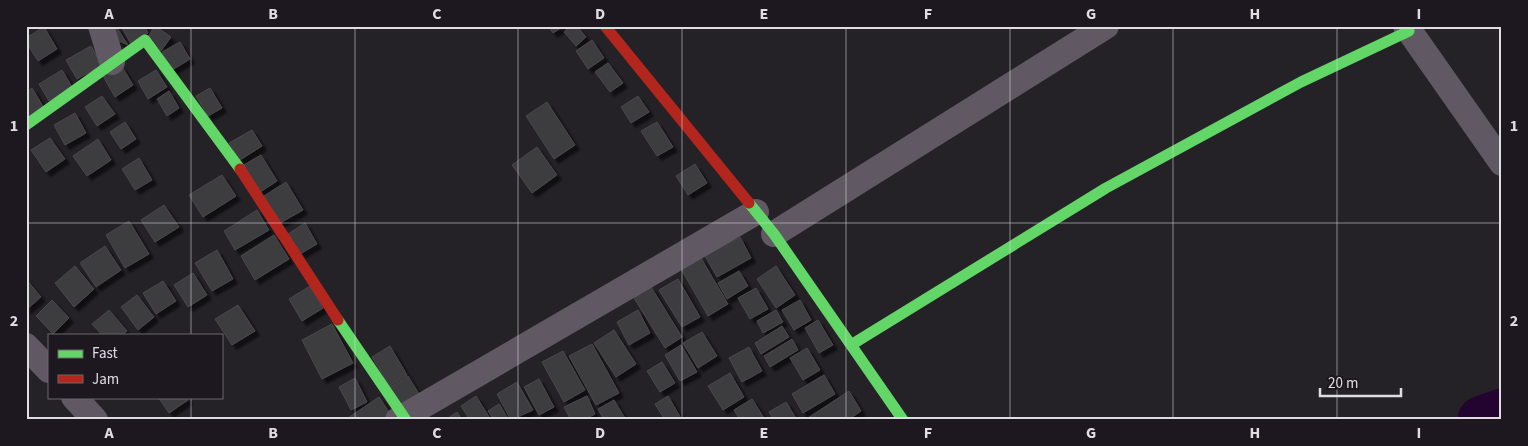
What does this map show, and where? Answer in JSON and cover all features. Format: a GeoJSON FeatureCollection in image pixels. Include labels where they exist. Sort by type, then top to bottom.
{"type":"FeatureCollection","features":[{"type":"Feature","properties":{"kind":"street"},"geometry":{"type":"LineString","coordinates":[[101,26],[112,62]]}},
{"type":"Feature","properties":{"kind":"street"},"geometry":{"type":"LineString","coordinates":[[605,26],[774,234],[903,420]]}},
{"type":"Feature","properties":{"kind":"street"},"geometry":{"type":"LineString","coordinates":[[774,234],[1106,26]]}},
{"type":"Feature","properties":{"kind":"street"},"geometry":{"type":"LineString","coordinates":[[851,345],[1106,188],[1301,82],[1408,28],[1502,163]]}},
{"type":"Feature","properties":{"kind":"street"},"geometry":{"type":"LineString","coordinates":[[26,125],[145,40],[245,176],[402,418],[756,212]]}},
{"type":"Feature","properties":{"kind":"street"},"geometry":{"type":"LineString","coordinates":[[26,346],[48,369]]}},
{"type":"Feature","properties":{"kind":"street"},"geometry":{"type":"LineString","coordinates":[[75,398],[94,420]]}},
{"type":"Feature","properties":{"kind":"building"},"geometry":{"type":"Polygon","coordinates":[[[121,26],[144,26],[148,33],[131,44],[121,26]]]}},
{"type":"Feature","properties":{"kind":"building"},"geometry":{"type":"Polygon","coordinates":[[[155,26],[171,37],[161,51],[146,40],[155,26]]]}},
{"type":"Feature","properties":{"kind":"building"},"geometry":{"type":"Polygon","coordinates":[[[548,26],[564,26],[553,33],[548,26]]]}},
{"type":"Feature","properties":{"kind":"building"},"geometry":{"type":"Polygon","coordinates":[[[570,26],[577,26],[586,37],[576,46],[564,32],[570,26]]]}},
{"type":"Feature","properties":{"kind":"building"},"geometry":{"type":"Polygon","coordinates":[[[44,27],[57,49],[38,61],[26,42],[26,38],[44,27]]]}},
{"type":"Feature","properties":{"kind":"building"},"geometry":{"type":"Polygon","coordinates":[[[117,28],[128,45],[105,35],[117,28]]]}},
{"type":"Feature","properties":{"kind":"building"},"geometry":{"type":"Polygon","coordinates":[[[592,40],[604,58],[588,69],[576,51],[592,40]]]}},
{"type":"Feature","properties":{"kind":"building"},"geometry":{"type":"Polygon","coordinates":[[[180,42],[190,59],[172,70],[162,52],[180,42]]]}},
{"type":"Feature","properties":{"kind":"building"},"geometry":{"type":"Polygon","coordinates":[[[91,46],[102,65],[77,79],[66,60],[91,46]]]}},
{"type":"Feature","properties":{"kind":"building"},"geometry":{"type":"Polygon","coordinates":[[[608,63],[623,83],[610,92],[595,72],[608,63]]]}},
{"type":"Feature","properties":{"kind":"building"},"geometry":{"type":"Polygon","coordinates":[[[121,65],[133,85],[115,97],[103,76],[121,65]]]}},
{"type":"Feature","properties":{"kind":"building"},"geometry":{"type":"Polygon","coordinates":[[[62,70],[72,87],[49,101],[39,84],[62,70]]]}},
{"type":"Feature","properties":{"kind":"building"},"geometry":{"type":"Polygon","coordinates":[[[156,70],[167,87],[148,99],[138,81],[156,70]]]}},
{"type":"Feature","properties":{"kind":"building"},"geometry":{"type":"Polygon","coordinates":[[[32,88],[44,108],[26,119],[26,92],[32,88]]]}},
{"type":"Feature","properties":{"kind":"building"},"geometry":{"type":"Polygon","coordinates":[[[210,88],[222,108],[208,116],[196,96],[210,88]]]}},
{"type":"Feature","properties":{"kind":"building"},"geometry":{"type":"Polygon","coordinates":[[[169,91],[179,108],[167,116],[157,99],[169,91]]]}},
{"type":"Feature","properties":{"kind":"building"},"geometry":{"type":"Polygon","coordinates":[[[102,96],[115,114],[97,126],[85,107],[102,96]]]}},
{"type":"Feature","properties":{"kind":"building"},"geometry":{"type":"Polygon","coordinates":[[[638,96],[649,112],[631,123],[621,107],[638,96]]]}},
{"type":"Feature","properties":{"kind":"building"},"geometry":{"type":"Polygon","coordinates":[[[547,102],[575,145],[554,159],[526,116],[547,102]]]}},
{"type":"Feature","properties":{"kind":"building"},"geometry":{"type":"Polygon","coordinates":[[[75,113],[86,133],[65,145],[54,125],[75,113]]]}},
{"type":"Feature","properties":{"kind":"building"},"geometry":{"type":"Polygon","coordinates":[[[125,122],[136,139],[121,149],[110,132],[125,122]]]}},
{"type":"Feature","properties":{"kind":"building"},"geometry":{"type":"Polygon","coordinates":[[[657,122],[673,147],[657,156],[641,131],[657,122]]]}},
{"type":"Feature","properties":{"kind":"building"},"geometry":{"type":"Polygon","coordinates":[[[252,130],[262,146],[240,160],[229,143],[252,130]]]}},
{"type":"Feature","properties":{"kind":"building"},"geometry":{"type":"Polygon","coordinates":[[[50,138],[65,159],[46,172],[31,150],[50,138]]]}},
{"type":"Feature","properties":{"kind":"building"},"geometry":{"type":"Polygon","coordinates":[[[98,139],[111,160],[87,176],[73,156],[98,139]]]}},
{"type":"Feature","properties":{"kind":"building"},"geometry":{"type":"Polygon","coordinates":[[[537,147],[557,175],[532,193],[512,165],[537,147]]]}},
{"type":"Feature","properties":{"kind":"building"},"geometry":{"type":"Polygon","coordinates":[[[261,155],[277,181],[260,192],[244,165],[261,155]]]}},
{"type":"Feature","properties":{"kind":"building"},"geometry":{"type":"Polygon","coordinates":[[[139,158],[152,180],[135,190],[122,169],[139,158]]]}},
{"type":"Feature","properties":{"kind":"building"},"geometry":{"type":"Polygon","coordinates":[[[695,164],[707,183],[688,195],[676,176],[695,164]]]}},
{"type":"Feature","properties":{"kind":"building"},"geometry":{"type":"Polygon","coordinates":[[[222,175],[236,196],[203,217],[189,195],[222,175]]]}},
{"type":"Feature","properties":{"kind":"building"},"geometry":{"type":"Polygon","coordinates":[[[286,182],[303,210],[280,223],[264,196],[286,182]]]}},
{"type":"Feature","properties":{"kind":"building"},"geometry":{"type":"Polygon","coordinates":[[[164,205],[179,227],[155,242],[141,220],[164,205]]]}},
{"type":"Feature","properties":{"kind":"building"},"geometry":{"type":"Polygon","coordinates":[[[257,210],[269,230],[235,250],[224,231],[257,210]]]}},
{"type":"Feature","properties":{"kind":"building"},"geometry":{"type":"Polygon","coordinates":[[[129,221],[149,254],[125,268],[106,235],[129,221]]]}},
{"type":"Feature","properties":{"kind":"building"},"geometry":{"type":"Polygon","coordinates":[[[305,223],[317,244],[300,254],[288,234],[305,223]]]}},
{"type":"Feature","properties":{"kind":"building"},"geometry":{"type":"Polygon","coordinates":[[[274,235],[289,259],[255,280],[241,256],[274,235]]]}},
{"type":"Feature","properties":{"kind":"building"},"geometry":{"type":"Polygon","coordinates":[[[740,237],[751,258],[717,277],[705,256],[740,237]]]}},
{"type":"Feature","properties":{"kind":"building"},"geometry":{"type":"Polygon","coordinates":[[[105,246],[121,270],[96,287],[80,263],[105,246]]]}},
{"type":"Feature","properties":{"kind":"building"},"geometry":{"type":"Polygon","coordinates":[[[217,250],[233,279],[212,291],[195,263],[217,250]]]}},
{"type":"Feature","properties":{"kind":"building"},"geometry":{"type":"Polygon","coordinates":[[[701,258],[728,304],[708,316],[681,269],[701,258]]]}},
{"type":"Feature","properties":{"kind":"building"},"geometry":{"type":"Polygon","coordinates":[[[75,266],[94,289],[74,307],[55,283],[75,266]]]}},
{"type":"Feature","properties":{"kind":"building"},"geometry":{"type":"Polygon","coordinates":[[[776,266],[795,295],[776,308],[757,279],[776,266]]]}},
{"type":"Feature","properties":{"kind":"building"},"geometry":{"type":"Polygon","coordinates":[[[739,271],[748,286],[727,299],[718,283],[739,271]]]}},
{"type":"Feature","properties":{"kind":"building"},"geometry":{"type":"Polygon","coordinates":[[[193,273],[207,295],[188,307],[174,285],[193,273]]]}},
{"type":"Feature","properties":{"kind":"building"},"geometry":{"type":"Polygon","coordinates":[[[26,279],[41,297],[26,310],[26,279]]]}},
{"type":"Feature","properties":{"kind":"building"},"geometry":{"type":"Polygon","coordinates":[[[678,279],[700,317],[682,327],[659,290],[678,279]]]}},
{"type":"Feature","properties":{"kind":"building"},"geometry":{"type":"Polygon","coordinates":[[[163,281],[176,301],[156,314],[143,293],[163,281]]]}},
{"type":"Feature","properties":{"kind":"building"},"geometry":{"type":"Polygon","coordinates":[[[310,286],[323,308],[302,321],[289,299],[310,286]]]}},
{"type":"Feature","properties":{"kind":"building"},"geometry":{"type":"Polygon","coordinates":[[[651,287],[682,337],[665,348],[634,298],[651,287]]]}},
{"type":"Feature","properties":{"kind":"building"},"geometry":{"type":"Polygon","coordinates":[[[756,288],[768,309],[750,319],[738,298],[756,288]]]}},
{"type":"Feature","properties":{"kind":"building"},"geometry":{"type":"Polygon","coordinates":[[[137,295],[154,317],[138,330],[121,307],[137,295]]]}},
{"type":"Feature","properties":{"kind":"building"},"geometry":{"type":"Polygon","coordinates":[[[52,300],[69,318],[53,334],[36,316],[52,300]]]}},
{"type":"Feature","properties":{"kind":"building"},"geometry":{"type":"Polygon","coordinates":[[[800,300],[811,320],[794,330],[782,310],[800,300]]]}},
{"type":"Feature","properties":{"kind":"building"},"geometry":{"type":"Polygon","coordinates":[[[238,305],[255,331],[232,345],[215,319],[238,305]]]}},
{"type":"Feature","properties":{"kind":"building"},"geometry":{"type":"Polygon","coordinates":[[[109,310],[127,331],[123,334],[101,334],[92,324],[109,310]]]}},
{"type":"Feature","properties":{"kind":"building"},"geometry":{"type":"Polygon","coordinates":[[[638,310],[650,333],[629,345],[617,322],[638,310]]]}},
{"type":"Feature","properties":{"kind":"building"},"geometry":{"type":"Polygon","coordinates":[[[776,310],[783,322],[763,333],[757,321],[776,310]]]}},
{"type":"Feature","properties":{"kind":"building"},"geometry":{"type":"Polygon","coordinates":[[[818,320],[833,345],[819,353],[805,328],[818,320]]]}},
{"type":"Feature","properties":{"kind":"building"},"geometry":{"type":"Polygon","coordinates":[[[332,324],[353,363],[322,379],[302,340],[332,324]]]}},
{"type":"Feature","properties":{"kind":"building"},"geometry":{"type":"Polygon","coordinates":[[[782,326],[789,337],[761,354],[755,343],[782,326]]]}},
{"type":"Feature","properties":{"kind":"building"},"geometry":{"type":"Polygon","coordinates":[[[614,330],[636,364],[616,377],[594,343],[614,330]]]}},
{"type":"Feature","properties":{"kind":"building"},"geometry":{"type":"Polygon","coordinates":[[[702,332],[717,356],[698,368],[683,343],[702,332]]]}},
{"type":"Feature","properties":{"kind":"building"},"geometry":{"type":"Polygon","coordinates":[[[792,339],[798,350],[770,367],[764,356],[792,339]]]}},
{"type":"Feature","properties":{"kind":"building"},"geometry":{"type":"Polygon","coordinates":[[[592,344],[619,393],[596,405],[569,356],[592,344]]]}},
{"type":"Feature","properties":{"kind":"building"},"geometry":{"type":"Polygon","coordinates":[[[681,345],[697,372],[680,381],[665,355],[681,345]]]}},
{"type":"Feature","properties":{"kind":"building"},"geometry":{"type":"Polygon","coordinates":[[[390,346],[407,375],[389,386],[372,357],[390,346]]]}},
{"type":"Feature","properties":{"kind":"building"},"geometry":{"type":"Polygon","coordinates":[[[749,347],[762,371],[742,382],[729,358],[749,347]]]}},
{"type":"Feature","properties":{"kind":"building"},"geometry":{"type":"Polygon","coordinates":[[[807,348],[820,370],[803,380],[790,358],[807,348]]]}},
{"type":"Feature","properties":{"kind":"building"},"geometry":{"type":"Polygon","coordinates":[[[563,351],[585,390],[564,402],[542,362],[563,351]]]}},
{"type":"Feature","properties":{"kind":"building"},"geometry":{"type":"Polygon","coordinates":[[[662,362],[675,383],[660,392],[647,371],[662,362]]]}},
{"type":"Feature","properties":{"kind":"building"},"geometry":{"type":"Polygon","coordinates":[[[730,373],[744,397],[723,410],[708,386],[730,373]]]}},
{"type":"Feature","properties":{"kind":"building"},"geometry":{"type":"Polygon","coordinates":[[[824,375],[835,394],[803,413],[792,394],[824,375]]]}},
{"type":"Feature","properties":{"kind":"building"},"geometry":{"type":"Polygon","coordinates":[[[408,376],[419,394],[401,405],[390,387],[408,376]]]}},
{"type":"Feature","properties":{"kind":"building"},"geometry":{"type":"Polygon","coordinates":[[[355,378],[367,402],[351,410],[339,387],[355,378]]]}},
{"type":"Feature","properties":{"kind":"building"},"geometry":{"type":"Polygon","coordinates":[[[539,379],[554,407],[539,415],[524,387],[539,379]]]}},
{"type":"Feature","properties":{"kind":"building"},"geometry":{"type":"Polygon","coordinates":[[[517,382],[533,410],[511,420],[497,394],[517,382]]]}},
{"type":"Feature","properties":{"kind":"building"},"geometry":{"type":"Polygon","coordinates":[[[849,391],[861,411],[848,420],[805,420],[849,391]]]}},
{"type":"Feature","properties":{"kind":"building"},"geometry":{"type":"Polygon","coordinates":[[[476,396],[491,420],[470,420],[461,406],[476,396]]]}},
{"type":"Feature","properties":{"kind":"building"},"geometry":{"type":"Polygon","coordinates":[[[587,396],[595,414],[583,420],[571,420],[564,407],[587,396]]]}},
{"type":"Feature","properties":{"kind":"building"},"geometry":{"type":"Polygon","coordinates":[[[668,396],[682,420],[665,420],[655,404],[668,396]]]}},
{"type":"Feature","properties":{"kind":"building"},"geometry":{"type":"Polygon","coordinates":[[[379,397],[391,415],[385,420],[345,420],[379,397]]]}},
{"type":"Feature","properties":{"kind":"building"},"geometry":{"type":"Polygon","coordinates":[[[159,398],[187,398],[188,400],[169,413],[159,398]]]}},
{"type":"Feature","properties":{"kind":"building"},"geometry":{"type":"Polygon","coordinates":[[[752,399],[764,418],[740,420],[734,410],[752,399]]]}},
{"type":"Feature","properties":{"kind":"building"},"geometry":{"type":"Polygon","coordinates":[[[614,400],[626,420],[604,420],[598,409],[614,400]]]}},
{"type":"Feature","properties":{"kind":"building"},"geometry":{"type":"Polygon","coordinates":[[[786,402],[797,420],[774,420],[769,412],[786,402]]]}},
{"type":"Feature","properties":{"kind":"building"},"geometry":{"type":"Polygon","coordinates":[[[499,404],[509,420],[494,420],[488,411],[499,404]]]}},
{"type":"Feature","properties":{"kind":"building"},"geometry":{"type":"Polygon","coordinates":[[[457,412],[462,420],[445,420],[457,412]]]}},
{"type":"Feature","properties":{"kind":"waterway"},"geometry":{"type":"LineString","coordinates":[[1482,420],[1502,413]]}},
{"type":"Feature","properties":{"kind":"traffic: fast"},"geometry":{"type":"LineString","coordinates":[[851,345],[1106,188],[1301,82],[1409,31]]}},
{"type":"Feature","properties":{"kind":"traffic: fast"},"geometry":{"type":"LineString","coordinates":[[26,125],[145,40],[240,169]]}},
{"type":"Feature","properties":{"kind":"traffic: fast"},"geometry":{"type":"LineString","coordinates":[[749,203],[774,234],[903,420]]}},
{"type":"Feature","properties":{"kind":"traffic: fast"},"geometry":{"type":"LineString","coordinates":[[338,320],[406,420]]}},
{"type":"Feature","properties":{"kind":"traffic: jam"},"geometry":{"type":"LineString","coordinates":[[605,26],[749,203]]}},
{"type":"Feature","properties":{"kind":"traffic: jam"},"geometry":{"type":"LineString","coordinates":[[240,169],[338,320]]}}]}
